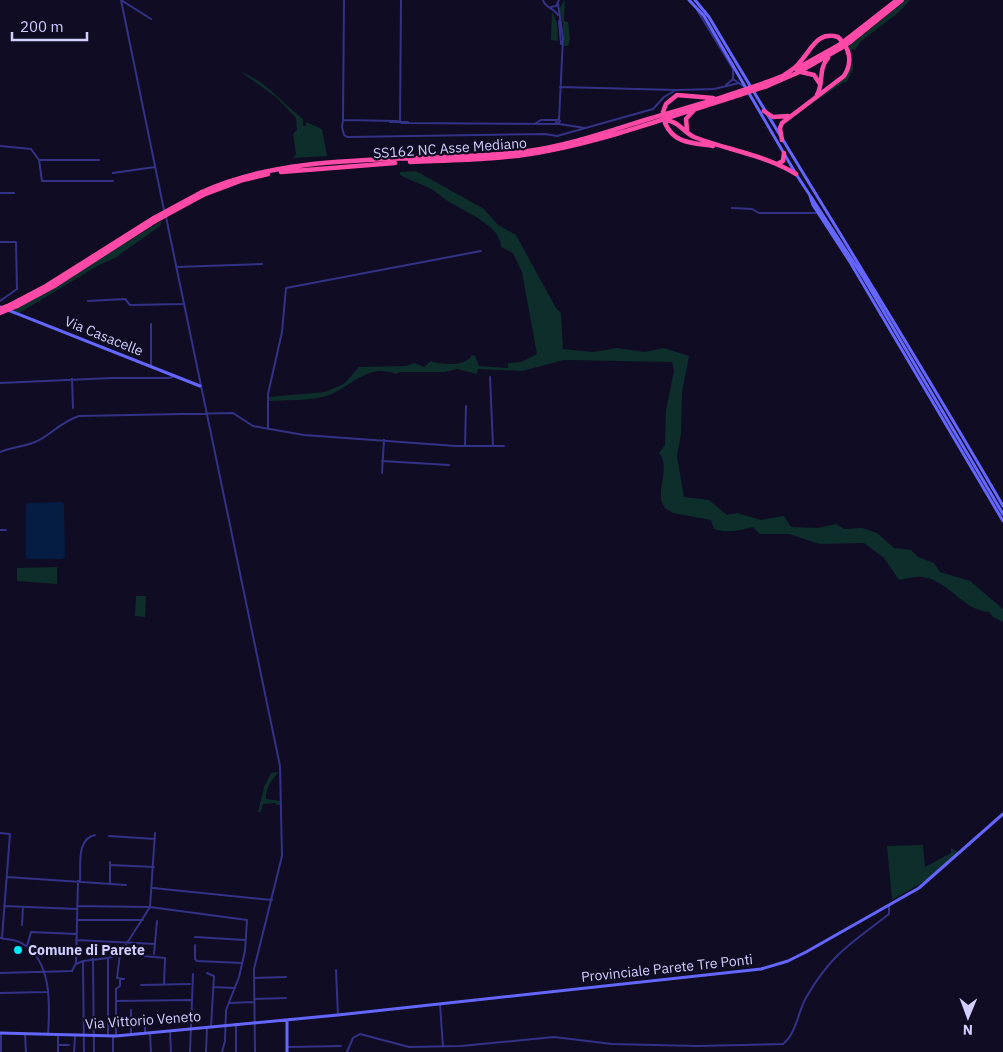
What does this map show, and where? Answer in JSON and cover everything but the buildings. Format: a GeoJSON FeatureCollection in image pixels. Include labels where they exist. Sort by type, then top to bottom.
{"type":"FeatureCollection","features":[{"type":"Feature","properties":{"kind":"highway","name":"SS162 NC Asse Mediano"},"geometry":{"type":"LineString","coordinates":[[849,40],[897,0]]}},
{"type":"Feature","properties":{"kind":"highway","name":"SS162 NC Asse Mediano"},"geometry":{"type":"LineString","coordinates":[[0,310],[46,286],[202,194],[245,178],[328,166],[520,152],[576,143],[797,73],[833,53],[902,0]]}},
{"type":"Feature","properties":{"kind":"highway"},"geometry":{"type":"LineString","coordinates":[[782,140],[780,128],[789,116],[836,82],[848,69],[849,54],[838,37],[828,36],[820,38],[800,62],[784,75]]}},
{"type":"Feature","properties":{"kind":"highway","name":"SS162 NC Asse Mediano"},"geometry":{"type":"LineString","coordinates":[[767,84],[840,47]]}},
{"type":"Feature","properties":{"kind":"highway"},"geometry":{"type":"LineString","coordinates":[[816,96],[822,67],[833,53]]}},
{"type":"Feature","properties":{"kind":"highway"},"geometry":{"type":"LineString","coordinates":[[797,73],[810,72],[820,84]]}},
{"type":"Feature","properties":{"kind":"highway"},"geometry":{"type":"LineString","coordinates":[[663,112],[666,104],[677,95],[722,98]]}},
{"type":"Feature","properties":{"kind":"highway","name":"SS162 NC Asse Mediano"},"geometry":{"type":"LineString","coordinates":[[597,137],[663,122],[732,95]]}},
{"type":"Feature","properties":{"kind":"highway"},"geometry":{"type":"LineString","coordinates":[[687,131],[686,119],[696,109]]}},
{"type":"Feature","properties":{"kind":"highway"},"geometry":{"type":"LineString","coordinates":[[764,111],[778,118],[789,116]]}},
{"type":"Feature","properties":{"kind":"highway"},"geometry":{"type":"LineString","coordinates":[[663,122],[673,121],[692,136],[776,164],[796,174]]}},
{"type":"Feature","properties":{"kind":"highway"},"geometry":{"type":"LineString","coordinates":[[663,122],[674,137],[680,140],[722,147]]}},
{"type":"Feature","properties":{"kind":"highway"},"geometry":{"type":"LineString","coordinates":[[776,164],[783,161],[784,153]]}},
{"type":"Feature","properties":{"kind":"highway","name":"SS162 NC Asse Mediano"},"geometry":{"type":"LineString","coordinates":[[0,310],[17,306],[54,286],[155,220]]}},
{"type":"Feature","properties":{"kind":"main road"},"geometry":{"type":"LineString","coordinates":[[689,0],[694,2],[709,17],[1003,514]]}},
{"type":"Feature","properties":{"kind":"main road"},"geometry":{"type":"LineString","coordinates":[[694,2],[747,88],[796,174],[860,272],[1003,506]]}},
{"type":"Feature","properties":{"kind":"main road"},"geometry":{"type":"LineString","coordinates":[[810,196],[818,213],[860,272],[1003,521]]}},
{"type":"Feature","properties":{"kind":"main road","name":"Via Casacelle"},"geometry":{"type":"LineString","coordinates":[[0,310],[200,386]]}},
{"type":"Feature","properties":{"kind":"main road","name":"Provinciale Parete Tre Ponti"},"geometry":{"type":"LineString","coordinates":[[288,1020],[761,969],[797,956],[919,888],[1003,814]]}},
{"type":"Feature","properties":{"kind":"main road"},"geometry":{"type":"LineString","coordinates":[[287,1052],[288,1020]]}},
{"type":"Feature","properties":{"kind":"main road","name":"Via Vittorio Veneto"},"geometry":{"type":"LineString","coordinates":[[0,1033],[115,1036],[288,1020]]}},
{"type":"Feature","properties":{"kind":"street"},"geometry":{"type":"LineString","coordinates":[[151,19],[122,0],[183,304],[280,766],[282,856],[254,970],[255,1052]]}},
{"type":"Feature","properties":{"kind":"street"},"geometry":{"type":"LineString","coordinates":[[344,0],[344,120],[342,126],[344,135],[347,137],[545,134],[557,136],[653,109],[664,97],[676,90]]}},
{"type":"Feature","properties":{"kind":"street"},"geometry":{"type":"LineString","coordinates":[[400,122],[401,0]]}},
{"type":"Feature","properties":{"kind":"street"},"geometry":{"type":"LineString","coordinates":[[558,122],[561,44],[559,0]]}},
{"type":"Feature","properties":{"kind":"street"},"geometry":{"type":"LineString","coordinates":[[542,1],[551,8],[559,19]]}},
{"type":"Feature","properties":{"kind":"street"},"geometry":{"type":"LineString","coordinates":[[694,2],[733,70],[733,79]]}},
{"type":"Feature","properties":{"kind":"street"},"geometry":{"type":"LineString","coordinates":[[551,8],[558,4]]}},
{"type":"Feature","properties":{"kind":"street"},"geometry":{"type":"LineString","coordinates":[[733,79],[747,88]]}},
{"type":"Feature","properties":{"kind":"street"},"geometry":{"type":"LineString","coordinates":[[724,86],[733,79]]}},
{"type":"Feature","properties":{"kind":"street"},"geometry":{"type":"LineString","coordinates":[[560,87],[676,90],[714,89],[739,83]]}},
{"type":"Feature","properties":{"kind":"street"},"geometry":{"type":"LineString","coordinates":[[344,120],[536,123],[541,120],[585,128]]}},
{"type":"Feature","properties":{"kind":"street"},"geometry":{"type":"LineString","coordinates":[[0,146],[29,147],[35,152],[39,160],[42,181],[113,180]]}},
{"type":"Feature","properties":{"kind":"street"},"geometry":{"type":"LineString","coordinates":[[39,160],[99,160]]}},
{"type":"Feature","properties":{"kind":"street"},"geometry":{"type":"LineString","coordinates":[[113,173],[156,167]]}},
{"type":"Feature","properties":{"kind":"street"},"geometry":{"type":"LineString","coordinates":[[0,193],[14,193]]}},
{"type":"Feature","properties":{"kind":"street"},"geometry":{"type":"LineString","coordinates":[[732,208],[752,209],[759,213],[818,213]]}},
{"type":"Feature","properties":{"kind":"street"},"geometry":{"type":"LineString","coordinates":[[0,242],[16,242],[17,289],[0,301]]}},
{"type":"Feature","properties":{"kind":"street"},"geometry":{"type":"LineString","coordinates":[[268,428],[268,394],[282,332],[286,288],[481,251]]}},
{"type":"Feature","properties":{"kind":"street"},"geometry":{"type":"LineString","coordinates":[[176,267],[262,264]]}},
{"type":"Feature","properties":{"kind":"street"},"geometry":{"type":"LineString","coordinates":[[88,301],[125,299],[130,305],[183,304]]}},
{"type":"Feature","properties":{"kind":"street"},"geometry":{"type":"LineString","coordinates":[[151,324],[152,367]]}},
{"type":"Feature","properties":{"kind":"street"},"geometry":{"type":"LineString","coordinates":[[0,383],[72,379],[169,378],[174,376]]}},
{"type":"Feature","properties":{"kind":"street"},"geometry":{"type":"LineString","coordinates":[[490,377],[493,446]]}},
{"type":"Feature","properties":{"kind":"street"},"geometry":{"type":"LineString","coordinates":[[72,379],[72,408]]}},
{"type":"Feature","properties":{"kind":"street"},"geometry":{"type":"LineString","coordinates":[[465,446],[466,406]]}},
{"type":"Feature","properties":{"kind":"street"},"geometry":{"type":"LineString","coordinates":[[0,452],[36,442],[59,425],[79,416],[206,414],[236,414],[253,426],[304,435],[465,446],[504,446]]}},
{"type":"Feature","properties":{"kind":"street"},"geometry":{"type":"LineString","coordinates":[[382,473],[384,440]]}},
{"type":"Feature","properties":{"kind":"street"},"geometry":{"type":"LineString","coordinates":[[382,461],[449,465]]}},
{"type":"Feature","properties":{"kind":"street"},"geometry":{"type":"LineString","coordinates":[[0,530],[6,530]]}},
{"type":"Feature","properties":{"kind":"street"},"geometry":{"type":"LineString","coordinates":[[0,833],[10,834],[6,875],[8,877],[1,938],[18,941],[36,954],[44,971],[47,992],[48,1035]]}},
{"type":"Feature","properties":{"kind":"street"},"geometry":{"type":"LineString","coordinates":[[124,979],[117,978],[120,954],[150,907],[153,888],[155,833]]}},
{"type":"Feature","properties":{"kind":"street"},"geometry":{"type":"LineString","coordinates":[[0,973],[72,971],[76,964],[76,920],[83,843],[89,837],[95,835]]}},
{"type":"Feature","properties":{"kind":"street"},"geometry":{"type":"LineString","coordinates":[[110,840],[110,836],[155,839]]}},
{"type":"Feature","properties":{"kind":"street"},"geometry":{"type":"LineString","coordinates":[[110,884],[110,863],[154,867]]}},
{"type":"Feature","properties":{"kind":"street"},"geometry":{"type":"LineString","coordinates":[[8,877],[126,885]]}},
{"type":"Feature","properties":{"kind":"street"},"geometry":{"type":"LineString","coordinates":[[153,888],[272,900]]}},
{"type":"Feature","properties":{"kind":"street"},"geometry":{"type":"LineString","coordinates":[[347,1052],[352,1038],[360,1034],[409,1047],[443,1047],[554,1037],[612,1044],[707,1046],[784,1044],[790,1038],[807,996],[833,959],[857,937],[889,914],[888,905]]}},
{"type":"Feature","properties":{"kind":"street"},"geometry":{"type":"LineString","coordinates":[[4,906],[77,909]]}},
{"type":"Feature","properties":{"kind":"street"},"geometry":{"type":"LineString","coordinates":[[77,906],[150,907],[247,920],[242,963],[235,988],[228,1003],[225,1041],[222,1052]]}},
{"type":"Feature","properties":{"kind":"street"},"geometry":{"type":"LineString","coordinates":[[22,925],[23,907]]}},
{"type":"Feature","properties":{"kind":"street"},"geometry":{"type":"LineString","coordinates":[[76,920],[143,920]]}},
{"type":"Feature","properties":{"kind":"street"},"geometry":{"type":"LineString","coordinates":[[154,954],[157,921]]}},
{"type":"Feature","properties":{"kind":"street"},"geometry":{"type":"LineString","coordinates":[[27,946],[31,932],[76,934]]}},
{"type":"Feature","properties":{"kind":"street"},"geometry":{"type":"LineString","coordinates":[[195,937],[246,940]]}},
{"type":"Feature","properties":{"kind":"street"},"geometry":{"type":"LineString","coordinates":[[76,940],[129,941],[155,944]]}},
{"type":"Feature","properties":{"kind":"street"},"geometry":{"type":"LineString","coordinates":[[195,945],[195,959],[197,960],[242,963]]}},
{"type":"Feature","properties":{"kind":"street"},"geometry":{"type":"LineString","coordinates":[[76,964],[120,954],[165,958],[164,984]]}},
{"type":"Feature","properties":{"kind":"street"},"geometry":{"type":"LineString","coordinates":[[108,958],[108,1036]]}},
{"type":"Feature","properties":{"kind":"street"},"geometry":{"type":"LineString","coordinates":[[93,959],[94,1052]]}},
{"type":"Feature","properties":{"kind":"street"},"geometry":{"type":"LineString","coordinates":[[83,961],[84,1052]]}},
{"type":"Feature","properties":{"kind":"street"},"geometry":{"type":"LineString","coordinates":[[336,970],[338,1015]]}},
{"type":"Feature","properties":{"kind":"street"},"geometry":{"type":"LineString","coordinates":[[206,1052],[214,976],[207,973]]}},
{"type":"Feature","properties":{"kind":"street"},"geometry":{"type":"LineString","coordinates":[[190,1052],[192,974]]}},
{"type":"Feature","properties":{"kind":"street"},"geometry":{"type":"LineString","coordinates":[[254,978],[286,977]]}},
{"type":"Feature","properties":{"kind":"street"},"geometry":{"type":"LineString","coordinates":[[113,1052],[116,989],[120,986],[120,980]]}},
{"type":"Feature","properties":{"kind":"street"},"geometry":{"type":"LineString","coordinates":[[140,985],[190,984]]}},
{"type":"Feature","properties":{"kind":"street"},"geometry":{"type":"LineString","coordinates":[[213,986],[235,988]]}},
{"type":"Feature","properties":{"kind":"street"},"geometry":{"type":"LineString","coordinates":[[0,992],[47,992]]}},
{"type":"Feature","properties":{"kind":"street"},"geometry":{"type":"LineString","coordinates":[[228,1003],[286,998]]}},
{"type":"Feature","properties":{"kind":"street"},"geometry":{"type":"LineString","coordinates":[[116,1002],[191,1000]]}},
{"type":"Feature","properties":{"kind":"street"},"geometry":{"type":"LineString","coordinates":[[440,1004],[443,1047]]}},
{"type":"Feature","properties":{"kind":"street"},"geometry":{"type":"LineString","coordinates":[[131,1010],[131,1034]]}},
{"type":"Feature","properties":{"kind":"street"},"geometry":{"type":"LineString","coordinates":[[145,1017],[145,1033]]}},
{"type":"Feature","properties":{"kind":"street"},"geometry":{"type":"LineString","coordinates":[[236,1024],[236,1052]]}},
{"type":"Feature","properties":{"kind":"street"},"geometry":{"type":"LineString","coordinates":[[170,1031],[171,1052]]}},
{"type":"Feature","properties":{"kind":"street"},"geometry":{"type":"LineString","coordinates":[[150,1032],[151,1052]]}},
{"type":"Feature","properties":{"kind":"street"},"geometry":{"type":"LineString","coordinates":[[0,1033],[2,1052]]}},
{"type":"Feature","properties":{"kind":"street"},"geometry":{"type":"LineString","coordinates":[[26,1034],[26,1052]]}},
{"type":"Feature","properties":{"kind":"street"},"geometry":{"type":"LineString","coordinates":[[58,1035],[58,1052]]}},
{"type":"Feature","properties":{"kind":"street"},"geometry":{"type":"LineString","coordinates":[[74,1052],[75,1036]]}},
{"type":"Feature","properties":{"kind":"street"},"geometry":{"type":"LineString","coordinates":[[58,1045],[69,1045]]}},
{"type":"Feature","properties":{"kind":"street"},"geometry":{"type":"LineString","coordinates":[[288,1047],[341,1046]]}},
{"type":"Feature","properties":{"kind":"green space"},"geometry":{"type":"Polygon","coordinates":[[[565,0],[564,21],[568,22],[570,39],[568,46],[564,46],[563,25],[559,9],[565,0]]]}},
{"type":"Feature","properties":{"kind":"green space"},"geometry":{"type":"Polygon","coordinates":[[[906,0],[910,0],[899,12],[860,42],[855,50],[852,49],[853,70],[846,83],[844,82],[785,122],[848,71],[848,47],[906,0]]]}},
{"type":"Feature","properties":{"kind":"green space"},"geometry":{"type":"Polygon","coordinates":[[[552,11],[557,23],[558,41],[551,40],[552,11]]]}},
{"type":"Feature","properties":{"kind":"green space"},"geometry":{"type":"Polygon","coordinates":[[[241,72],[258,81],[274,93],[303,119],[303,126],[306,126],[306,122],[322,129],[327,156],[293,158],[296,154],[293,134],[297,130],[296,118],[276,97],[241,72]]]}},
{"type":"Feature","properties":{"kind":"green space"},"geometry":{"type":"Polygon","coordinates":[[[416,171],[484,209],[498,225],[516,235],[556,308],[561,313],[563,349],[593,352],[617,348],[644,352],[664,348],[689,356],[682,392],[681,434],[677,456],[684,497],[709,500],[727,515],[737,513],[761,520],[784,516],[791,527],[818,528],[836,524],[844,529],[862,528],[877,533],[894,548],[911,550],[918,557],[934,563],[940,572],[970,581],[1003,609],[1003,622],[993,617],[989,612],[972,607],[941,584],[932,580],[914,577],[899,580],[884,558],[864,543],[820,544],[789,534],[760,534],[753,527],[724,531],[714,529],[711,520],[673,513],[665,508],[661,495],[664,466],[659,453],[665,445],[666,410],[674,371],[672,362],[564,360],[522,371],[478,369],[477,374],[457,369],[445,372],[400,372],[396,374],[376,371],[319,398],[269,401],[268,397],[325,392],[344,384],[359,367],[406,366],[414,363],[424,367],[431,361],[453,364],[464,362],[472,355],[475,356],[479,366],[508,368],[508,363],[521,362],[537,354],[522,272],[513,253],[501,247],[500,239],[495,232],[481,220],[445,199],[432,189],[400,175],[400,172],[416,171]]]}},
{"type":"Feature","properties":{"kind":"green space"},"geometry":{"type":"Polygon","coordinates":[[[162,221],[160,226],[115,258],[99,265],[19,313],[13,310],[162,221]]]}},
{"type":"Feature","properties":{"kind":"green space"},"geometry":{"type":"Polygon","coordinates":[[[57,567],[57,584],[17,581],[17,568],[57,567]]]}},
{"type":"Feature","properties":{"kind":"green space"},"geometry":{"type":"Polygon","coordinates":[[[136,596],[146,596],[145,617],[135,616],[136,596]]]}},
{"type":"Feature","properties":{"kind":"green space"},"geometry":{"type":"Polygon","coordinates":[[[279,772],[270,784],[266,799],[280,801],[280,805],[275,803],[263,804],[261,812],[258,812],[264,787],[271,773],[279,772]]]}},
{"type":"Feature","properties":{"kind":"green space"},"geometry":{"type":"Polygon","coordinates":[[[923,845],[925,867],[951,853],[951,848],[958,852],[925,881],[892,900],[887,846],[923,845]]]}},
{"type":"Feature","properties":{"kind":"water"},"geometry":{"type":"Polygon","coordinates":[[[62,502],[64,504],[65,557],[62,559],[28,559],[26,557],[26,505],[29,503],[62,502]]]}},
{"type":"Feature","properties":{"kind":"place","name":"Comune di Parete"},"geometry":{"type":"Point","coordinates":[18,950]}}]}
